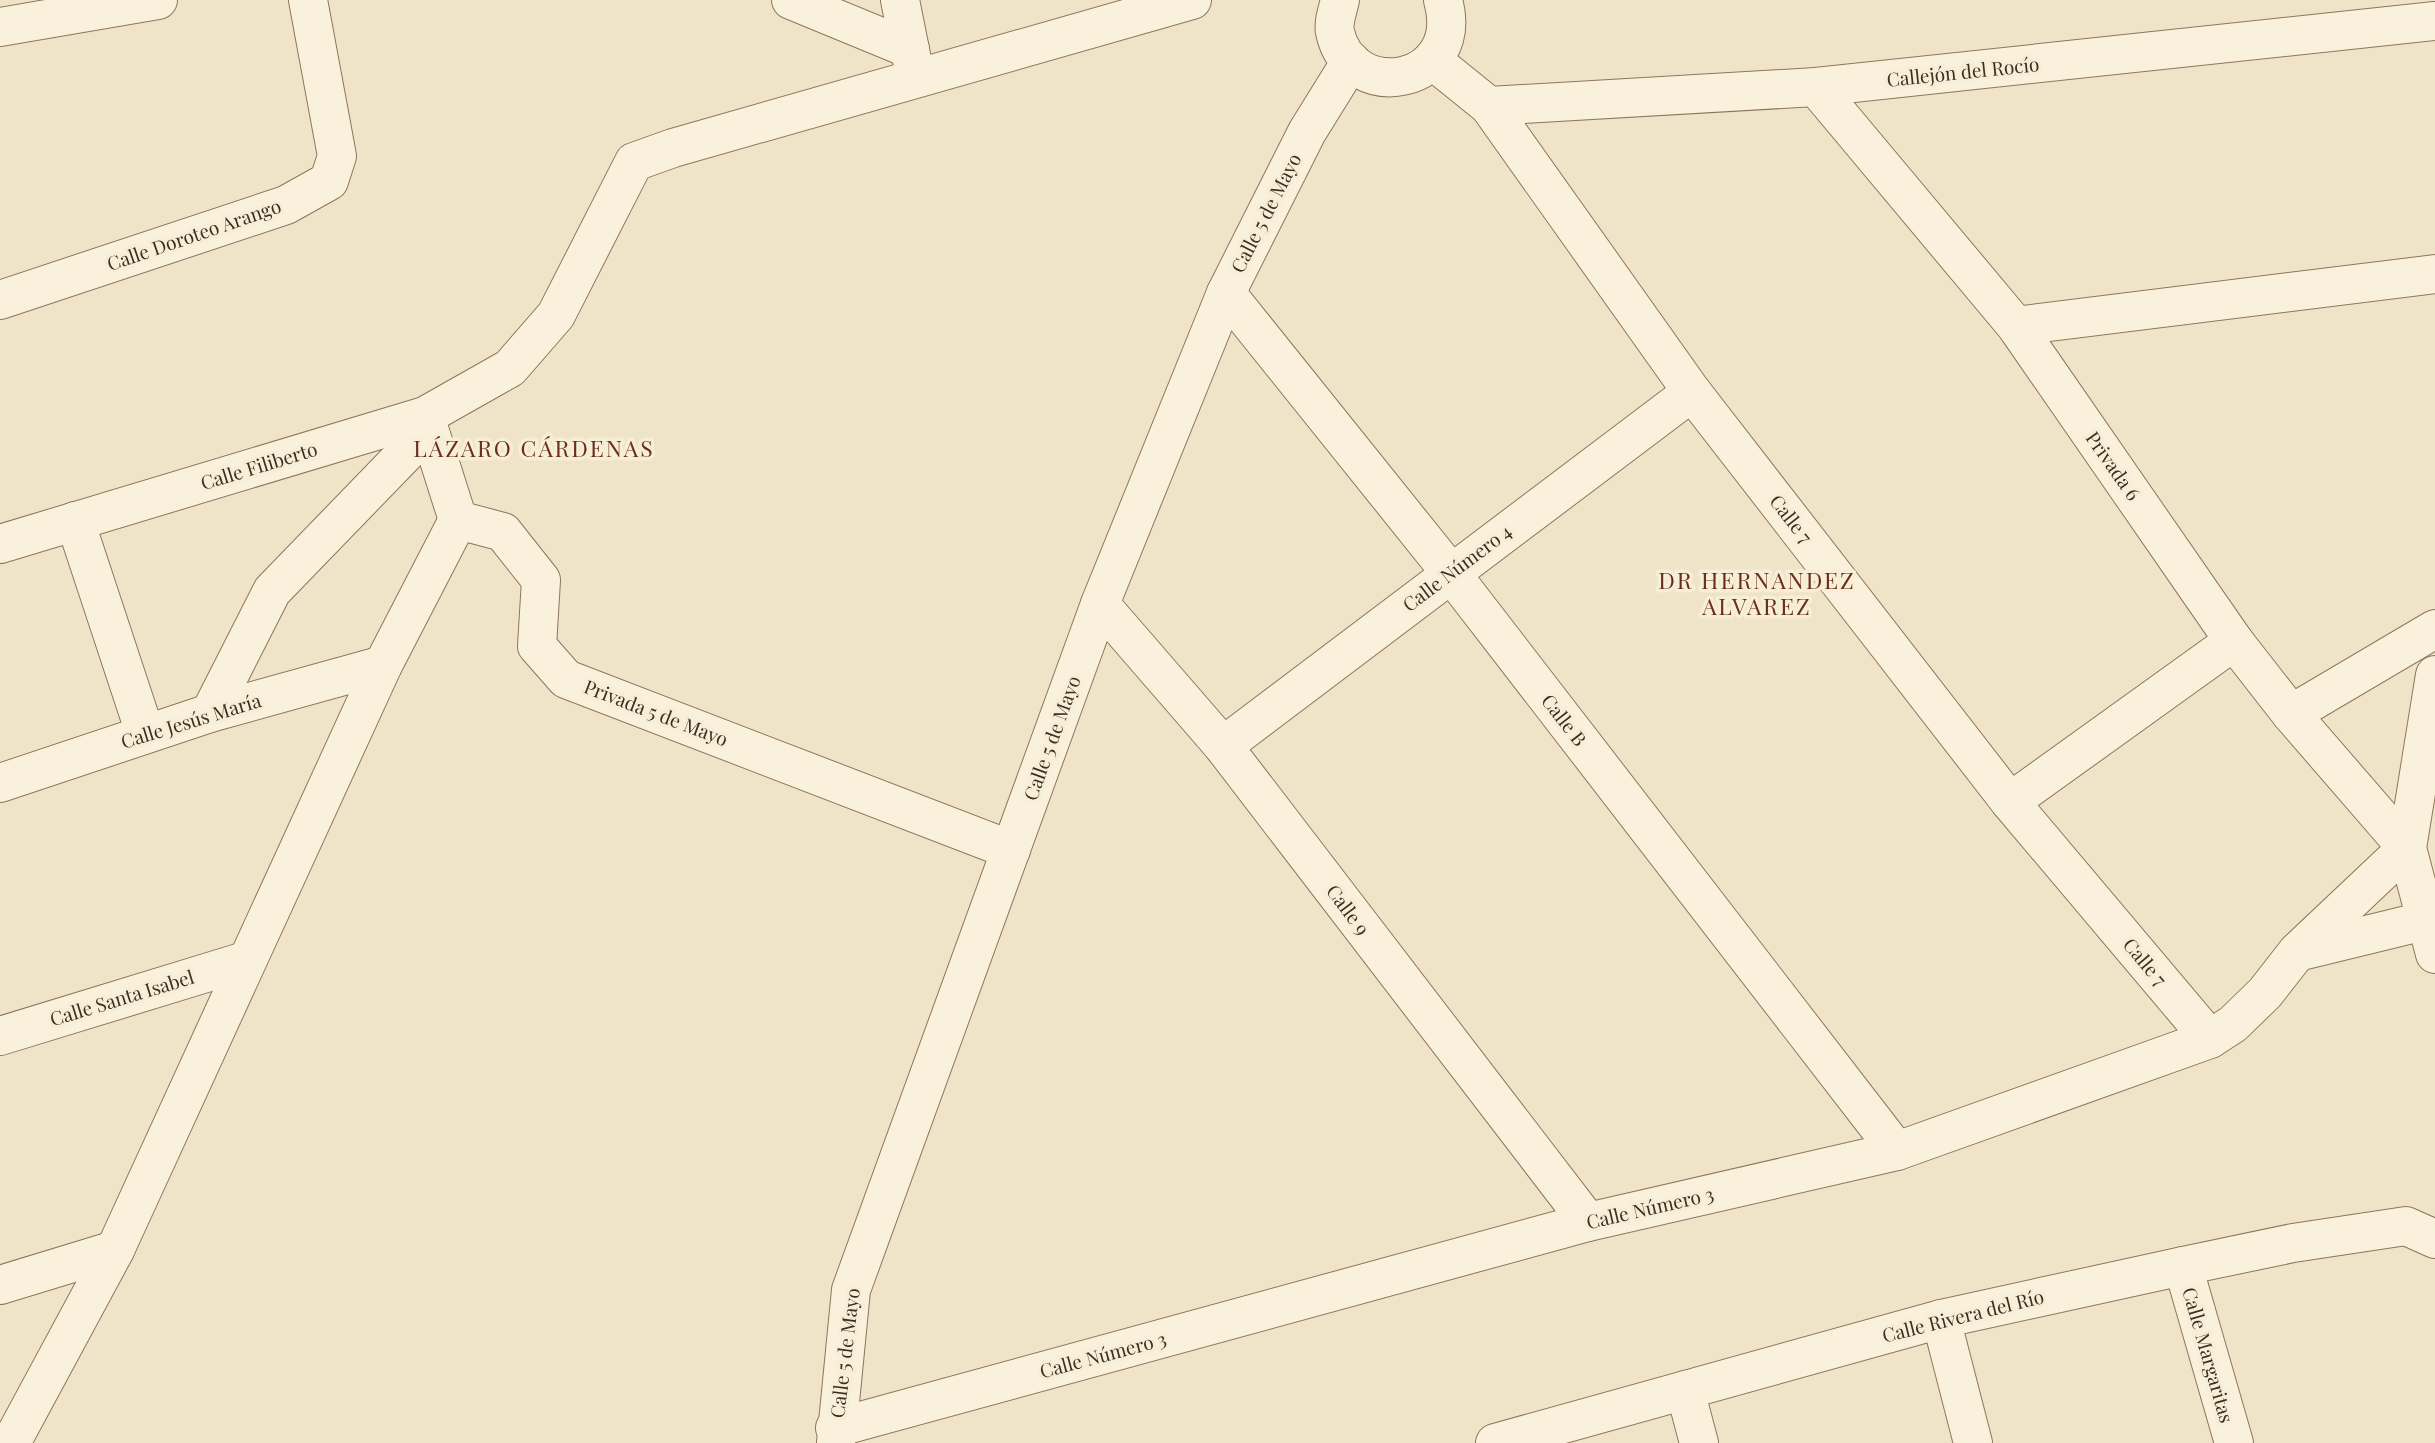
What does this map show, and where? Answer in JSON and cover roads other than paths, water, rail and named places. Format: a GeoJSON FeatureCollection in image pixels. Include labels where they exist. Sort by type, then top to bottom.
{"type":"FeatureCollection","features":[{"type":"Feature","properties":{"kind":"street"},"geometry":{"type":"LineString","coordinates":[[21,16],[158,0]]}},
{"type":"Feature","properties":{"kind":"street","name":"Calle Doroteo Arango"},"geometry":{"type":"LineString","coordinates":[[0,300],[286,205],[329,181],[337,156],[308,0]]}},
{"type":"Feature","properties":{"kind":"street"},"geometry":{"type":"LineString","coordinates":[[900,0],[913,65]]}},
{"type":"Feature","properties":{"kind":"street","name":"Calle Filiberto"},"geometry":{"type":"LineString","coordinates":[[0,544],[426,424],[510,368],[556,315],[634,162],[913,65],[1192,0]]}},
{"type":"Feature","properties":{"kind":"street"},"geometry":{"type":"LineString","coordinates":[[1340,0],[1334,29],[1341,50],[1370,74],[1389,78],[1413,74],[1432,60],[1446,41],[1448,18],[1443,0]]}},
{"type":"Feature","properties":{"kind":"street"},"geometry":{"type":"LineString","coordinates":[[799,2],[913,65]]}},
{"type":"Feature","properties":{"kind":"street","name":"Callejón del Rocío"},"geometry":{"type":"LineString","coordinates":[[1489,106],[1816,87],[2435,21]]}},
{"type":"Feature","properties":{"kind":"street","name":"Calle 7"},"geometry":{"type":"LineString","coordinates":[[1432,60],[1489,106],[1692,392],[2010,802],[2210,1040]]}},
{"type":"Feature","properties":{"kind":"street","name":"Calle 5 de Mayo"},"geometry":{"type":"LineString","coordinates":[[835,1436],[851,1290],[1100,604],[1226,293],[1307,132],[1351,61]]}},
{"type":"Feature","properties":{"kind":"street","name":"Privada 6"},"geometry":{"type":"LineString","coordinates":[[1816,87],[2016,326],[2234,641],[2291,714],[2407,848]]}},
{"type":"Feature","properties":{"kind":"street"},"geometry":{"type":"LineString","coordinates":[[2016,326],[2435,274]]}},
{"type":"Feature","properties":{"kind":"street","name":"Calle B"},"geometry":{"type":"LineString","coordinates":[[1226,293],[1450,572],[1897,1151]]}},
{"type":"Feature","properties":{"kind":"street","name":"Calle Número 4"},"geometry":{"type":"LineString","coordinates":[[1223,746],[1450,572],[1692,392]]}},
{"type":"Feature","properties":{"kind":"street"},"geometry":{"type":"LineString","coordinates":[[10,1443],[115,1250],[383,664],[458,520],[426,424],[272,591],[210,713]]}},
{"type":"Feature","properties":{"kind":"street","name":"Privada 5 de Mayo"},"geometry":{"type":"LineString","coordinates":[[458,520],[503,532],[541,580],[537,646],[566,679],[1011,850]]}},
{"type":"Feature","properties":{"kind":"street"},"geometry":{"type":"LineString","coordinates":[[75,521],[145,733]]}},
{"type":"Feature","properties":{"kind":"street","name":"Calle 9"},"geometry":{"type":"LineString","coordinates":[[1100,604],[1223,746],[1588,1222]]}},
{"type":"Feature","properties":{"kind":"street"},"geometry":{"type":"LineString","coordinates":[[2291,714],[2435,629]]}},
{"type":"Feature","properties":{"kind":"street"},"geometry":{"type":"LineString","coordinates":[[2010,802],[2234,641]]}},
{"type":"Feature","properties":{"kind":"street","name":"Calle Jesús María"},"geometry":{"type":"LineString","coordinates":[[0,783],[145,733],[383,664]]}},
{"type":"Feature","properties":{"kind":"street"},"geometry":{"type":"LineString","coordinates":[[2297,952],[2431,937],[2407,848],[2435,675]]}},
{"type":"Feature","properties":{"kind":"street","name":"Calle Número 3"},"geometry":{"type":"LineString","coordinates":[[835,1436],[1588,1222],[1897,1151],[2210,1040],[2233,1024],[2265,993],[2297,952],[2407,848]]}},
{"type":"Feature","properties":{"kind":"street","name":"Calle Santa Isabel"},"geometry":{"type":"LineString","coordinates":[[0,1036],[245,961]]}},
{"type":"Feature","properties":{"kind":"street","name":"Calle Rivera del Río"},"geometry":{"type":"LineString","coordinates":[[1496,1443],[1941,1319],[2183,1266],[2293,1243],[2406,1226],[2435,1239]]}},
{"type":"Feature","properties":{"kind":"street"},"geometry":{"type":"LineString","coordinates":[[0,1285],[115,1250]]}},
{"type":"Feature","properties":{"kind":"street","name":"Calle Margaritas"},"geometry":{"type":"LineString","coordinates":[[2183,1266],[2234,1443]]}},
{"type":"Feature","properties":{"kind":"street"},"geometry":{"type":"LineString","coordinates":[[1941,1319],[1973,1443]]}},
{"type":"Feature","properties":{"kind":"street"},"geometry":{"type":"LineString","coordinates":[[1685,1390],[1699,1443]]}},
{"type":"Feature","properties":{"kind":"district","name":"LÁZARO CÁRDENAS"},"geometry":{"type":"Point","coordinates":[534,449]}},
{"type":"Feature","properties":{"kind":"district","name":"DR HERNANDEZ ALVAREZ"},"geometry":{"type":"Point","coordinates":[1757,594]}}]}
